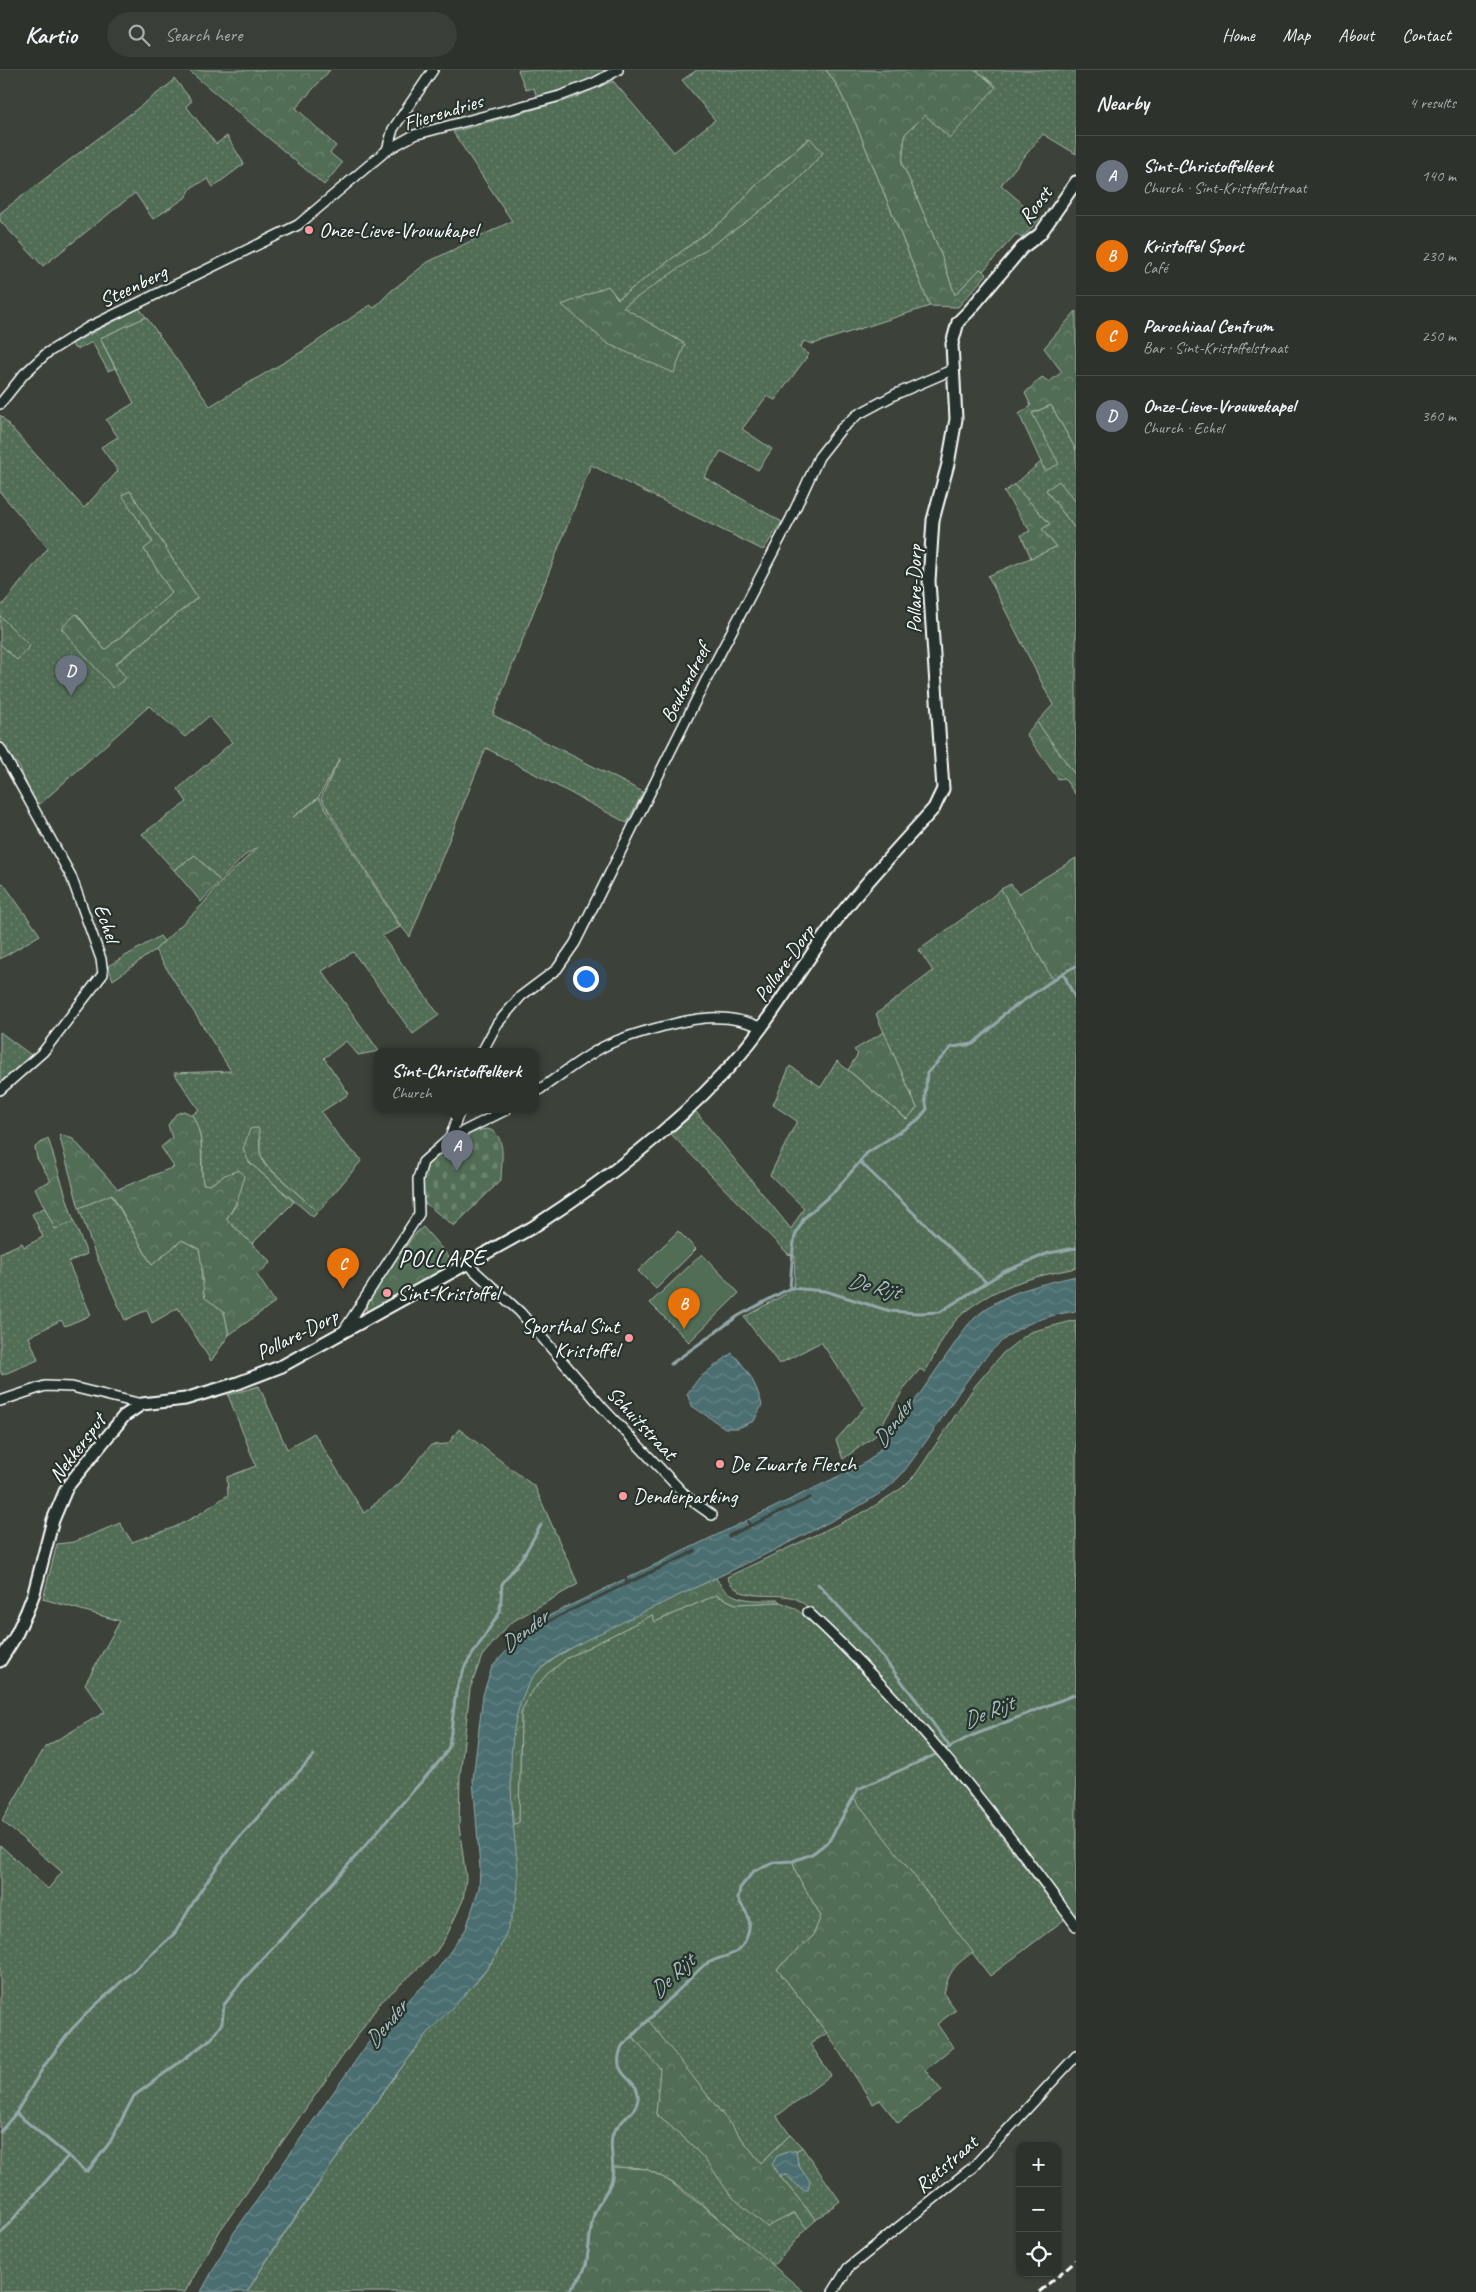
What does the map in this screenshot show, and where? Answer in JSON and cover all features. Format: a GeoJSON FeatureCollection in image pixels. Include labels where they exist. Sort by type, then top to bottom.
{"type":"FeatureCollection","features":[{"type":"Feature","properties":{"kind":"street"},"geometry":{"type":"LineString","coordinates":[[387,150],[393,129],[433,70]]}},
{"type":"Feature","properties":{"kind":"street","name":"Flierendries"},"geometry":{"type":"LineString","coordinates":[[298,224],[387,150],[414,135],[560,96],[618,70]]}},
{"type":"Feature","properties":{"kind":"street","name":"Roost"},"geometry":{"type":"LineString","coordinates":[[1022,248],[1040,234],[1076,182]]}},
{"type":"Feature","properties":{"kind":"street","name":"Steenberg"},"geometry":{"type":"LineString","coordinates":[[0,404],[24,374],[46,353],[80,332],[298,224]]}},
{"type":"Feature","properties":{"kind":"street","name":"Pollare-Dorp"},"geometry":{"type":"LineString","coordinates":[[142,1404],[185,1399],[238,1383],[282,1366],[467,1264],[563,1208],[630,1157],[722,1076],[762,1028],[841,914],[934,808],[943,789],[929,581],[934,520],[954,436],[956,410],[952,344],[958,322],[969,312],[1022,248]]}},
{"type":"Feature","properties":{"kind":"street","name":"Beukendreef"},"geometry":{"type":"LineString","coordinates":[[484,1048],[497,1024],[521,996],[557,969],[574,943],[790,518],[818,457],[828,442],[858,415],[896,394],[954,369]]}},
{"type":"Feature","properties":{"kind":"street","name":"Echel"},"geometry":{"type":"LineString","coordinates":[[0,748],[71,876],[101,959],[103,974],[44,1052],[0,1090]]}},
{"type":"Feature","properties":{"kind":"street"},"geometry":{"type":"LineString","coordinates":[[539,1090],[579,1061],[629,1036],[687,1020],[710,1017],[741,1020],[762,1028]]}},
{"type":"Feature","properties":{"kind":"street"},"geometry":{"type":"LineString","coordinates":[[450,1138],[459,1113]]}},
{"type":"Feature","properties":{"kind":"street"},"geometry":{"type":"LineString","coordinates":[[343,1332],[419,1214],[418,1179],[424,1162],[450,1138],[500,1113]]}},
{"type":"Feature","properties":{"kind":"street","name":"Schuitstraat"},"geometry":{"type":"LineString","coordinates":[[467,1264],[520,1312],[602,1407],[688,1498],[712,1515]]}},
{"type":"Feature","properties":{"kind":"street"},"geometry":{"type":"LineString","coordinates":[[0,1401],[44,1386],[72,1387],[142,1404]]}},
{"type":"Feature","properties":{"kind":"street","name":"Nekkersput"},"geometry":{"type":"LineString","coordinates":[[0,1661],[15,1637],[31,1600],[53,1520],[67,1487],[124,1416],[142,1404]]}},
{"type":"Feature","properties":{"kind":"street"},"geometry":{"type":"LineString","coordinates":[[808,1612],[864,1667],[947,1758],[1076,1926]]}},
{"type":"Feature","properties":{"kind":"street","name":"Rietstraat"},"geometry":{"type":"LineString","coordinates":[[833,2292],[848,2268],[973,2167],[1076,2056]]}},
{"type":"Feature","properties":{"kind":"green space"},"geometry":{"type":"Polygon","coordinates":[[[188,70],[330,70],[296,108],[336,146],[330,153],[342,163],[324,185],[188,70]]]}},
{"type":"Feature","properties":{"kind":"green space"},"geometry":{"type":"Polygon","coordinates":[[[518,70],[606,70],[591,79],[537,98],[534,88],[526,90],[518,70]]]}},
{"type":"Feature","properties":{"kind":"green space"},"geometry":{"type":"Polygon","coordinates":[[[697,70],[826,70],[835,82],[856,124],[930,306],[813,344],[804,341],[800,348],[809,354],[775,400],[767,396],[742,429],[772,449],[758,470],[721,451],[704,477],[782,522],[763,550],[591,465],[493,715],[643,792],[627,823],[486,748],[410,937],[400,925],[321,798],[340,758],[319,797],[292,818],[319,798],[400,927],[382,936],[439,1015],[413,1034],[353,952],[322,971],[377,1048],[374,1048],[374,1052],[358,1055],[346,1041],[324,1058],[349,1094],[321,1112],[342,1141],[362,1160],[318,1212],[265,1164],[260,1153],[260,1137],[249,1162],[294,1202],[252,1244],[226,1219],[237,1204],[225,1175],[210,1185],[203,1184],[201,1140],[192,1115],[199,1110],[174,1073],[231,1071],[155,950],[258,847],[244,856],[220,881],[195,855],[174,870],[142,834],[187,802],[178,789],[232,742],[209,716],[185,737],[149,706],[40,804],[34,802],[20,768],[0,741],[0,644],[17,660],[30,646],[0,616],[0,608],[48,548],[0,492],[0,415],[84,508],[118,471],[101,447],[118,437],[106,420],[134,403],[100,338],[146,317],[210,406],[303,351],[370,305],[374,308],[391,291],[428,262],[512,221],[453,132],[571,99],[613,81],[674,152],[715,120],[682,80],[697,70]],[[809,138],[757,184],[729,216],[618,299],[608,286],[563,305],[685,344],[622,307],[747,221],[792,186],[823,153],[809,138]],[[130,491],[123,495],[153,543],[144,549],[172,593],[105,650],[77,614],[115,665],[197,598],[130,491]]]}},
{"type":"Feature","properties":{"kind":"green space"},"geometry":{"type":"Polygon","coordinates":[[[826,70],[976,70],[996,87],[950,138],[925,115],[905,134],[902,163],[939,249],[955,295],[980,269],[987,274],[958,307],[930,306],[856,124],[835,82],[826,70]]]}},
{"type":"Feature","properties":{"kind":"green space"},"geometry":{"type":"Polygon","coordinates":[[[976,70],[1076,70],[1076,154],[1043,134],[1001,185],[1040,219],[1022,238],[1016,234],[983,271],[980,269],[955,295],[939,249],[902,163],[905,134],[925,115],[996,86],[976,70]]]}},
{"type":"Feature","properties":{"kind":"green space"},"geometry":{"type":"Polygon","coordinates":[[[174,78],[192,101],[186,106],[216,144],[227,136],[244,164],[213,187],[208,179],[192,187],[185,198],[153,219],[135,193],[43,266],[0,221],[0,213],[171,83],[174,78]]]}},
{"type":"Feature","properties":{"kind":"green space"},"geometry":{"type":"Polygon","coordinates":[[[810,138],[823,153],[792,186],[747,221],[623,307],[685,344],[674,373],[608,344],[562,305],[608,286],[618,299],[729,216],[757,184],[810,138]]]}},
{"type":"Feature","properties":{"kind":"green space"},"geometry":{"type":"Polygon","coordinates":[[[139,308],[146,317],[100,338],[115,368],[108,371],[92,342],[79,349],[74,348],[72,344],[139,308]]]}},
{"type":"Feature","properties":{"kind":"green space"},"geometry":{"type":"Polygon","coordinates":[[[1076,311],[1076,450],[1051,405],[1032,413],[1059,464],[1045,471],[1019,414],[1031,406],[1025,393],[1042,377],[1049,382],[1062,372],[1044,348],[1076,311]]]}},
{"type":"Feature","properties":{"kind":"green space"},"geometry":{"type":"Polygon","coordinates":[[[1051,405],[1076,450],[1076,502],[1059,482],[1046,490],[1076,530],[1076,776],[1037,722],[1053,705],[988,576],[1056,547],[1042,529],[1050,524],[1014,485],[1041,462],[1045,471],[1031,414],[1051,405]]]}},
{"type":"Feature","properties":{"kind":"green space"},"geometry":{"type":"Polygon","coordinates":[[[1059,481],[1076,502],[1076,530],[1046,490],[1059,481]]]}},
{"type":"Feature","properties":{"kind":"green space"},"geometry":{"type":"Polygon","coordinates":[[[1014,485],[1050,524],[1042,529],[1056,547],[1031,558],[1021,535],[1030,531],[1004,492],[1014,485]]]}},
{"type":"Feature","properties":{"kind":"green space"},"geometry":{"type":"Polygon","coordinates":[[[130,491],[197,598],[115,664],[126,678],[113,688],[61,628],[76,614],[105,650],[172,593],[144,549],[153,542],[122,495],[130,491]]]}},
{"type":"Feature","properties":{"kind":"green space"},"geometry":{"type":"Polygon","coordinates":[[[0,616],[30,646],[17,660],[0,644],[0,616]]]}},
{"type":"Feature","properties":{"kind":"green space"},"geometry":{"type":"Polygon","coordinates":[[[1037,722],[1076,776],[1076,795],[1064,778],[1058,779],[1026,734],[1037,722]]]}},
{"type":"Feature","properties":{"kind":"green space"},"geometry":{"type":"Polygon","coordinates":[[[195,855],[220,881],[201,902],[174,870],[195,855]]]}},
{"type":"Feature","properties":{"kind":"green space"},"geometry":{"type":"Polygon","coordinates":[[[1076,858],[1076,966],[1053,980],[1001,889],[1011,884],[1018,894],[1076,858]]]}},
{"type":"Feature","properties":{"kind":"green space"},"geometry":{"type":"Polygon","coordinates":[[[3,883],[40,935],[0,959],[0,885],[3,883]]]}},
{"type":"Feature","properties":{"kind":"green space"},"geometry":{"type":"Polygon","coordinates":[[[1001,889],[1053,980],[1076,966],[1076,1268],[1013,1284],[984,1298],[970,1308],[948,1330],[925,1372],[920,1369],[905,1387],[875,1436],[843,1459],[836,1440],[865,1407],[821,1342],[779,1364],[744,1317],[789,1292],[794,1285],[795,1256],[788,1254],[671,1134],[696,1112],[791,1229],[804,1208],[770,1175],[797,1121],[773,1105],[790,1066],[821,1087],[837,1061],[906,1119],[917,1108],[876,1014],[933,971],[919,950],[1001,889]]]}},
{"type":"Feature","properties":{"kind":"green space"},"geometry":{"type":"Polygon","coordinates":[[[160,936],[164,941],[155,950],[113,980],[108,966],[160,936]]]}},
{"type":"Feature","properties":{"kind":"green space"},"geometry":{"type":"Polygon","coordinates":[[[0,1032],[31,1055],[0,1084],[0,1032]]]}},
{"type":"Feature","properties":{"kind":"green space"},"geometry":{"type":"Polygon","coordinates":[[[884,1032],[917,1108],[907,1119],[848,1070],[858,1054],[854,1050],[884,1032]]]}},
{"type":"Feature","properties":{"kind":"green space"},"geometry":{"type":"Polygon","coordinates":[[[184,1111],[192,1115],[199,1132],[203,1184],[210,1185],[225,1175],[239,1170],[244,1176],[240,1194],[226,1219],[271,1262],[257,1275],[275,1302],[229,1335],[224,1311],[205,1298],[199,1249],[182,1240],[152,1265],[112,1194],[79,1208],[59,1134],[73,1139],[118,1189],[174,1167],[161,1147],[172,1138],[168,1125],[176,1114],[184,1111]]]}},
{"type":"Feature","properties":{"kind":"green space"},"geometry":{"type":"Polygon","coordinates":[[[250,1129],[259,1129],[260,1153],[264,1164],[318,1212],[313,1217],[249,1162],[243,1149],[250,1129]]]}},
{"type":"Feature","properties":{"kind":"green space"},"geometry":{"type":"Polygon","coordinates":[[[487,1129],[498,1136],[501,1143],[501,1180],[454,1226],[421,1200],[424,1166],[460,1138],[487,1129]]]}},
{"type":"Feature","properties":{"kind":"green space"},"geometry":{"type":"Polygon","coordinates":[[[48,1138],[74,1222],[55,1229],[35,1188],[51,1181],[37,1158],[35,1147],[48,1138]]]}},
{"type":"Feature","properties":{"kind":"green space"},"geometry":{"type":"Polygon","coordinates":[[[111,1194],[152,1265],[182,1240],[199,1249],[202,1263],[201,1279],[217,1304],[224,1311],[229,1335],[211,1361],[178,1308],[152,1323],[147,1310],[125,1320],[94,1251],[79,1208],[111,1194]]]}},
{"type":"Feature","properties":{"kind":"green space"},"geometry":{"type":"Polygon","coordinates":[[[46,1207],[55,1229],[74,1222],[87,1254],[68,1262],[91,1315],[65,1326],[61,1320],[29,1337],[38,1360],[2,1375],[0,1370],[0,1253],[22,1243],[24,1247],[43,1237],[32,1214],[46,1207]]]}},
{"type":"Feature","properties":{"kind":"green space"},"geometry":{"type":"Polygon","coordinates":[[[423,1227],[455,1264],[370,1312],[366,1310],[367,1304],[387,1272],[416,1233],[423,1227]]]}},
{"type":"Feature","properties":{"kind":"green space"},"geometry":{"type":"Polygon","coordinates":[[[678,1231],[696,1249],[656,1289],[638,1271],[678,1231]]]}},
{"type":"Feature","properties":{"kind":"green space"},"geometry":{"type":"Polygon","coordinates":[[[702,1254],[739,1293],[689,1342],[650,1303],[702,1254]]]}},
{"type":"Feature","properties":{"kind":"green space"},"geometry":{"type":"Polygon","coordinates":[[[1076,1320],[1076,1695],[969,1736],[944,1749],[806,1605],[794,1598],[785,1596],[747,1594],[739,1591],[727,1577],[868,1510],[902,1488],[916,1474],[975,1386],[1003,1353],[1030,1332],[1076,1320]]]}},
{"type":"Feature","properties":{"kind":"green space"},"geometry":{"type":"Polygon","coordinates":[[[259,1386],[287,1449],[314,1433],[364,1513],[400,1483],[431,1445],[448,1444],[459,1429],[535,1487],[578,1584],[510,1623],[482,1656],[470,1689],[460,1776],[459,1826],[466,1878],[463,1900],[447,1935],[436,1952],[380,2003],[221,2229],[185,2292],[0,2292],[0,1845],[48,1889],[62,1872],[2,1821],[45,1747],[105,1712],[85,1684],[120,1621],[43,1599],[57,1544],[74,1542],[120,1523],[132,1542],[175,1527],[198,1515],[228,1495],[227,1477],[256,1466],[228,1395],[259,1386]]]}},
{"type":"Feature","properties":{"kind":"green space"},"geometry":{"type":"Polygon","coordinates":[[[716,1578],[721,1586],[735,1596],[751,1600],[778,1600],[780,1602],[736,1604],[716,1595],[655,1622],[652,1615],[567,1658],[547,1674],[529,1695],[521,1713],[519,1822],[513,1825],[511,1751],[513,1732],[523,1696],[531,1680],[543,1667],[588,1639],[716,1578]]]}},
{"type":"Feature","properties":{"kind":"green space"},"geometry":{"type":"Polygon","coordinates":[[[716,1595],[736,1604],[780,1602],[795,1608],[812,1623],[892,1703],[937,1754],[1065,1919],[990,1976],[854,1798],[831,1837],[816,1850],[793,1861],[796,1873],[821,1916],[813,1936],[777,1969],[827,2033],[810,2044],[831,2075],[777,2116],[790,2135],[761,2163],[649,2022],[632,2035],[661,2068],[656,2114],[690,2143],[709,2164],[794,2213],[807,2228],[772,2267],[713,2213],[680,2188],[648,2170],[614,2167],[611,2181],[594,2212],[587,2267],[567,2292],[247,2292],[277,2245],[388,2085],[433,2026],[480,1978],[500,1947],[512,1915],[517,1887],[513,1825],[519,1822],[521,1713],[529,1695],[547,1674],[567,1658],[652,1615],[655,1622],[716,1595]]]}},
{"type":"Feature","properties":{"kind":"green space"},"geometry":{"type":"Polygon","coordinates":[[[1076,1695],[1076,1920],[944,1749],[969,1737],[1076,1695]]]}},
{"type":"Feature","properties":{"kind":"green space"},"geometry":{"type":"Polygon","coordinates":[[[854,1798],[973,1952],[953,1970],[946,1986],[944,1994],[956,2010],[937,2024],[953,2047],[925,2070],[942,2091],[898,2123],[880,2100],[873,2104],[827,2033],[777,1969],[813,1936],[821,1916],[796,1873],[793,1861],[816,1850],[831,1837],[854,1798]]]}},
{"type":"Feature","properties":{"kind":"green space"},"geometry":{"type":"Polygon","coordinates":[[[649,2021],[761,2163],[790,2135],[802,2147],[793,2152],[782,2154],[773,2168],[816,2220],[807,2228],[794,2213],[767,2227],[730,2195],[709,2164],[690,2143],[656,2114],[660,2068],[631,2035],[649,2021]]]}},
{"type":"Feature","properties":{"kind":"green space"},"geometry":{"type":"Polygon","coordinates":[[[802,2147],[840,2201],[816,2220],[779,2175],[786,2175],[803,2190],[810,2181],[802,2171],[797,2160],[796,2151],[802,2147]]]}},
{"type":"Feature","properties":{"kind":"green space"},"geometry":{"type":"Polygon","coordinates":[[[613,2167],[646,2169],[666,2179],[708,2210],[804,2292],[567,2292],[587,2267],[594,2212],[611,2181],[613,2167]]]}},
{"type":"Feature","properties":{"kind":"water","name":"Dender"},"geometry":{"type":"Polygon","coordinates":[[[1076,1276],[1076,1311],[1038,1320],[1017,1330],[1002,1341],[976,1368],[910,1464],[896,1480],[878,1495],[791,1542],[577,1645],[551,1661],[533,1677],[524,1694],[514,1732],[511,1795],[518,1887],[506,1935],[500,1947],[480,1978],[430,2030],[388,2085],[288,2228],[247,2292],[201,2292],[231,2237],[376,2032],[433,1976],[466,1929],[479,1888],[480,1868],[473,1779],[483,1695],[492,1667],[521,1635],[540,1620],[860,1466],[872,1458],[887,1441],[967,1326],[978,1315],[1003,1298],[1017,1292],[1076,1276]]]}},
{"type":"Feature","properties":{"kind":"water"},"geometry":{"type":"Polygon","coordinates":[[[732,1353],[751,1377],[762,1405],[754,1421],[738,1428],[725,1428],[692,1406],[687,1394],[699,1378],[732,1353]]]}},
{"type":"Feature","properties":{"kind":"water"},"geometry":{"type":"Polygon","coordinates":[[[790,2151],[796,2151],[798,2165],[810,2181],[808,2190],[803,2190],[786,2175],[779,2175],[772,2165],[777,2156],[790,2151]]]}},
{"type":"Feature","properties":{"kind":"pier"},"geometry":{"type":"Polygon","coordinates":[[[810,1496],[812,1498],[728,1538],[727,1535],[748,1525],[746,1521],[749,1520],[751,1524],[810,1496]]]}},
{"type":"Feature","properties":{"kind":"pier"},"geometry":{"type":"Polygon","coordinates":[[[689,1549],[690,1552],[696,1549],[697,1552],[557,1618],[540,1628],[539,1626],[550,1619],[626,1582],[624,1577],[626,1576],[628,1581],[688,1553],[689,1549]]]}},
{"type":"Feature","properties":{"kind":"waterway"},"geometry":{"type":"LineString","coordinates":[[790,1288],[795,1236],[804,1218],[836,1190],[867,1153],[918,1120],[927,1109],[925,1098],[927,1073],[952,1047],[973,1044],[997,1023],[1004,1014],[1076,966]]}},
{"type":"Feature","properties":{"kind":"waterway","name":"De Rijt"},"geometry":{"type":"LineString","coordinates":[[1063,973],[1076,1000]]}},
{"type":"Feature","properties":{"kind":"waterway"},"geometry":{"type":"LineString","coordinates":[[860,1162],[986,1282]]}},
{"type":"Feature","properties":{"kind":"waterway","name":"De Rijt"},"geometry":{"type":"LineString","coordinates":[[671,1364],[738,1316],[790,1288],[825,1291],[890,1311],[940,1312],[1003,1272],[1049,1253],[1076,1248]]}},
{"type":"Feature","properties":{"kind":"waterway","name":"Dender"},"geometry":{"type":"LineString","coordinates":[[0,2234],[68,2156],[85,2171],[88,2171],[110,2142],[134,2096],[212,2038],[222,2023],[224,2005],[241,1982],[319,1898],[443,1757],[449,1747],[456,1691],[465,1666],[500,1612],[502,1584],[524,1555],[541,1525]]}},
{"type":"Feature","properties":{"kind":"waterway"},"geometry":{"type":"LineString","coordinates":[[818,1584],[867,1637],[949,1746]]}},
{"type":"Feature","properties":{"kind":"waterway","name":"De Rijt"},"geometry":{"type":"LineString","coordinates":[[567,2292],[582,2275],[586,2265],[595,2212],[611,2182],[613,2170],[612,2136],[617,2126],[634,2109],[638,2099],[638,2092],[635,2086],[619,2065],[622,2046],[703,1966],[736,1952],[742,1946],[747,1938],[749,1920],[738,1899],[740,1888],[754,1871],[776,1862],[793,1861],[812,1854],[829,1841],[858,1789],[937,1754],[969,1737],[1076,1694]]}},
{"type":"Feature","properties":{"kind":"waterway"},"geometry":{"type":"LineString","coordinates":[[68,2156],[16,2113],[44,2066],[71,2030],[89,2011],[175,1933],[199,1893],[230,1848],[314,1755]]}},
{"type":"Feature","properties":{"kind":"waterway"},"geometry":{"type":"LineString","coordinates":[[0,2132],[16,2113]]}},
{"type":"Feature","properties":{"kind":"railway"},"geometry":{"type":"LineString","coordinates":[[1039,2292],[1076,2260]]}},
{"type":"Feature","properties":{"kind":"place","name":"Onze-Lieve-Vrouwkapel"},"geometry":{"type":"Point","coordinates":[309,230]}},
{"type":"Feature","properties":{"kind":"place","name":"Onze-Lieve-Vrouwekapel"},"geometry":{"type":"Point","coordinates":[71,696]}},
{"type":"Feature","properties":{"kind":"place","name":"Sint-Christoffelkerk"},"geometry":{"type":"Point","coordinates":[457,1171]}},
{"type":"Feature","properties":{"kind":"place","name":"Parochiaal Centrum"},"geometry":{"type":"Point","coordinates":[343,1289]}},
{"type":"Feature","properties":{"kind":"place","name":"Sint-Kristoffel"},"geometry":{"type":"Point","coordinates":[387,1293]}},
{"type":"Feature","properties":{"kind":"place","name":"Kristoffel Sport"},"geometry":{"type":"Point","coordinates":[684,1329]}},
{"type":"Feature","properties":{"kind":"place","name":"Sporthal Sint Kristoffel"},"geometry":{"type":"Point","coordinates":[629,1338]}},
{"type":"Feature","properties":{"kind":"place","name":"De Zwarte Flesch"},"geometry":{"type":"Point","coordinates":[720,1464]}},
{"type":"Feature","properties":{"kind":"place","name":"Denderparking"},"geometry":{"type":"Point","coordinates":[623,1496]}},
{"type":"Feature","properties":{"kind":"district","name":"POLLARE"},"geometry":{"type":"Point","coordinates":[442,1258]}}]}
